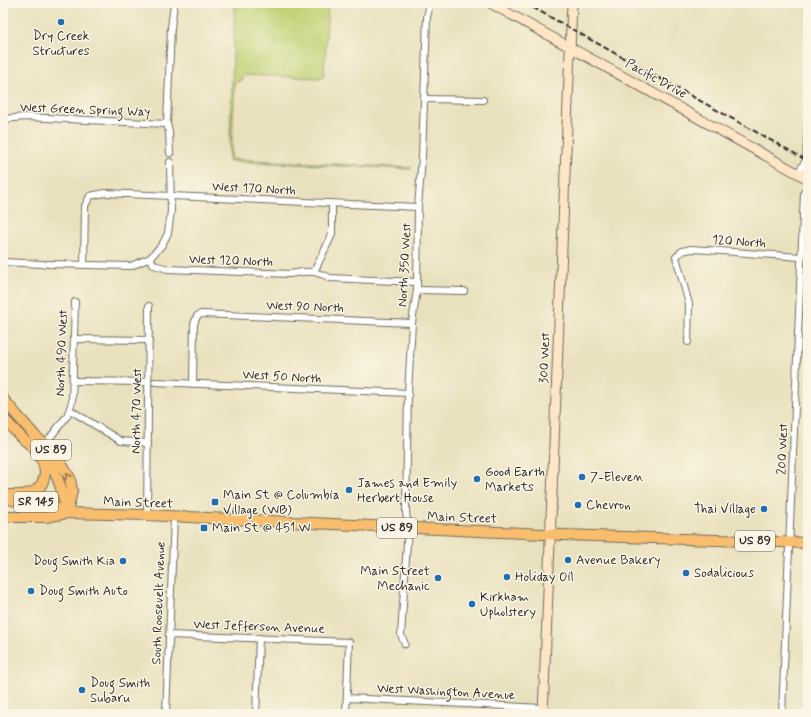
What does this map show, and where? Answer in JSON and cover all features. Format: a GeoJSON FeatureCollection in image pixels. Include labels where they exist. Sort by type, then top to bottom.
{"type":"FeatureCollection","features":[{"type":"Feature","properties":{"kind":"main road","name":"US 89"},"geometry":{"type":"LineString","coordinates":[[3,399],[36,437],[56,455],[70,478],[72,491],[67,513]]}},
{"type":"Feature","properties":{"kind":"main road","name":"US 89"},"geometry":{"type":"LineString","coordinates":[[3,418],[35,449],[46,457],[53,467],[60,485],[67,513]]}},
{"type":"Feature","properties":{"kind":"main road","name":"US 89"},"geometry":{"type":"LineString","coordinates":[[3,495],[33,492],[42,484],[46,470],[44,463],[35,449]]}},
{"type":"Feature","properties":{"kind":"main road","name":"Main Street"},"geometry":{"type":"LineString","coordinates":[[3,500],[45,503],[67,513]]}},
{"type":"Feature","properties":{"kind":"main road","name":"Main Street"},"geometry":{"type":"LineString","coordinates":[[3,517],[46,517],[67,513],[147,515],[408,528],[808,544]]}},
{"type":"Feature","properties":{"kind":"street"},"geometry":{"type":"LineString","coordinates":[[170,154],[167,124],[171,28],[174,3]]}},
{"type":"Feature","properties":{"kind":"street","name":"North 350 West"},"geometry":{"type":"LineString","coordinates":[[405,644],[401,635],[408,528],[406,511],[408,393],[412,322],[417,290],[418,207],[427,17],[430,3]]}},
{"type":"Feature","properties":{"kind":"street","name":"Pacific Drive"},"geometry":{"type":"LineString","coordinates":[[490,3],[808,179]]}},
{"type":"Feature","properties":{"kind":"street","name":"300 West"},"geometry":{"type":"LineString","coordinates":[[543,711],[552,534],[572,3]]}},
{"type":"Feature","properties":{"kind":"street"},"geometry":{"type":"LineString","coordinates":[[424,99],[483,100]]}},
{"type":"Feature","properties":{"kind":"street","name":"West Green Spring Way"},"geometry":{"type":"LineString","coordinates":[[3,119],[26,117],[167,124]]}},
{"type":"Feature","properties":{"kind":"street"},"geometry":{"type":"LineString","coordinates":[[798,173],[806,160],[808,120]]}},
{"type":"Feature","properties":{"kind":"street"},"geometry":{"type":"LineString","coordinates":[[3,262],[131,266],[150,258],[162,245],[168,232],[171,211],[170,162]]}},
{"type":"Feature","properties":{"kind":"street","name":"200 West"},"geometry":{"type":"LineString","coordinates":[[782,714],[804,193],[808,186]]}},
{"type":"Feature","properties":{"kind":"street","name":"West 170 North"},"geometry":{"type":"LineString","coordinates":[[84,265],[85,206],[90,196],[105,193],[418,207]]}},
{"type":"Feature","properties":{"kind":"street"},"geometry":{"type":"LineString","coordinates":[[314,272],[332,234],[332,204]]}},
{"type":"Feature","properties":{"kind":"street","name":"120 North"},"geometry":{"type":"LineString","coordinates":[[688,342],[688,304],[676,257],[682,251],[691,249],[802,257]]}},
{"type":"Feature","properties":{"kind":"street","name":"West 120 North"},"geometry":{"type":"LineString","coordinates":[[150,258],[154,265],[168,269],[290,274],[306,271],[320,273],[330,278],[417,282]]}},
{"type":"Feature","properties":{"kind":"street"},"geometry":{"type":"LineString","coordinates":[[417,290],[464,291]]}},
{"type":"Feature","properties":{"kind":"street","name":"North 490 West"},"geometry":{"type":"LineString","coordinates":[[45,444],[63,422],[70,410],[72,402],[75,302]]}},
{"type":"Feature","properties":{"kind":"street","name":"North 470 West"},"geometry":{"type":"LineString","coordinates":[[147,515],[148,443],[152,382],[149,340],[149,306]]}},
{"type":"Feature","properties":{"kind":"street","name":"West 90 North"},"geometry":{"type":"LineString","coordinates":[[193,384],[194,324],[197,316],[205,314],[412,322]]}},
{"type":"Feature","properties":{"kind":"street"},"geometry":{"type":"LineString","coordinates":[[73,339],[149,340]]}},
{"type":"Feature","properties":{"kind":"street","name":"West 50 North"},"geometry":{"type":"LineString","coordinates":[[73,381],[152,382],[408,393]]}},
{"type":"Feature","properties":{"kind":"street"},"geometry":{"type":"LineString","coordinates":[[70,410],[121,441],[148,443]]}},
{"type":"Feature","properties":{"kind":"street","name":"South Roosevelt Avenue"},"geometry":{"type":"LineString","coordinates":[[166,714],[174,517]]}},
{"type":"Feature","properties":{"kind":"street","name":"West Jefferson Avenue"},"geometry":{"type":"LineString","coordinates":[[169,635],[349,642],[347,698]]}},
{"type":"Feature","properties":{"kind":"street"},"geometry":{"type":"LineString","coordinates":[[256,714],[259,638]]}},
{"type":"Feature","properties":{"kind":"street"},"geometry":{"type":"LineString","coordinates":[[346,714],[347,698]]}},
{"type":"Feature","properties":{"kind":"street","name":"West Washington Avenue"},"geometry":{"type":"LineString","coordinates":[[347,698],[543,711]]}},
{"type":"Feature","properties":{"kind":"green space"},"geometry":{"type":"Polygon","coordinates":[[[235,3],[328,3],[324,75],[322,77],[242,75],[241,81],[235,81],[231,159],[411,169],[229,161],[235,3]]]}},
{"type":"Feature","properties":{"kind":"railway"},"geometry":{"type":"LineString","coordinates":[[525,3],[808,161]]}},
{"type":"Feature","properties":{"kind":"place","name":"Dry Creek Structures"},"geometry":{"type":"Point","coordinates":[61,22]}},
{"type":"Feature","properties":{"kind":"place","name":"7-Eleven"},"geometry":{"type":"Point","coordinates":[582,477]}},
{"type":"Feature","properties":{"kind":"place","name":"Good Earth Markets"},"geometry":{"type":"Point","coordinates":[477,479]}},
{"type":"Feature","properties":{"kind":"place","name":"James and Emily Herbert House"},"geometry":{"type":"Point","coordinates":[349,490]}},
{"type":"Feature","properties":{"kind":"place","name":"Main St @ Columbia Village (WB)"},"geometry":{"type":"Point","coordinates":[215,502]}},
{"type":"Feature","properties":{"kind":"place","name":"Chevron"},"geometry":{"type":"Point","coordinates":[578,505]}},
{"type":"Feature","properties":{"kind":"place","name":"Thai Village"},"geometry":{"type":"Point","coordinates":[764,509]}},
{"type":"Feature","properties":{"kind":"place","name":"Main St @ 451 W"},"geometry":{"type":"Point","coordinates":[204,528]}},
{"type":"Feature","properties":{"kind":"place","name":"Avenue Bakery"},"geometry":{"type":"Point","coordinates":[568,560]}},
{"type":"Feature","properties":{"kind":"place","name":"Doug Smith Kia"},"geometry":{"type":"Point","coordinates":[123,561]}},
{"type":"Feature","properties":{"kind":"place","name":"Sodalicious"},"geometry":{"type":"Point","coordinates":[686,573]}},
{"type":"Feature","properties":{"kind":"place","name":"Holiday Oil"},"geometry":{"type":"Point","coordinates":[507,577]}},
{"type":"Feature","properties":{"kind":"place","name":"Main Street Mechanic"},"geometry":{"type":"Point","coordinates":[438,578]}},
{"type":"Feature","properties":{"kind":"place","name":"Doug Smith Auto"},"geometry":{"type":"Point","coordinates":[31,591]}},
{"type":"Feature","properties":{"kind":"place","name":"Kirkham Upholstery"},"geometry":{"type":"Point","coordinates":[472,604]}},
{"type":"Feature","properties":{"kind":"place","name":"Doug Smith Subaru"},"geometry":{"type":"Point","coordinates":[82,690]}}]}
